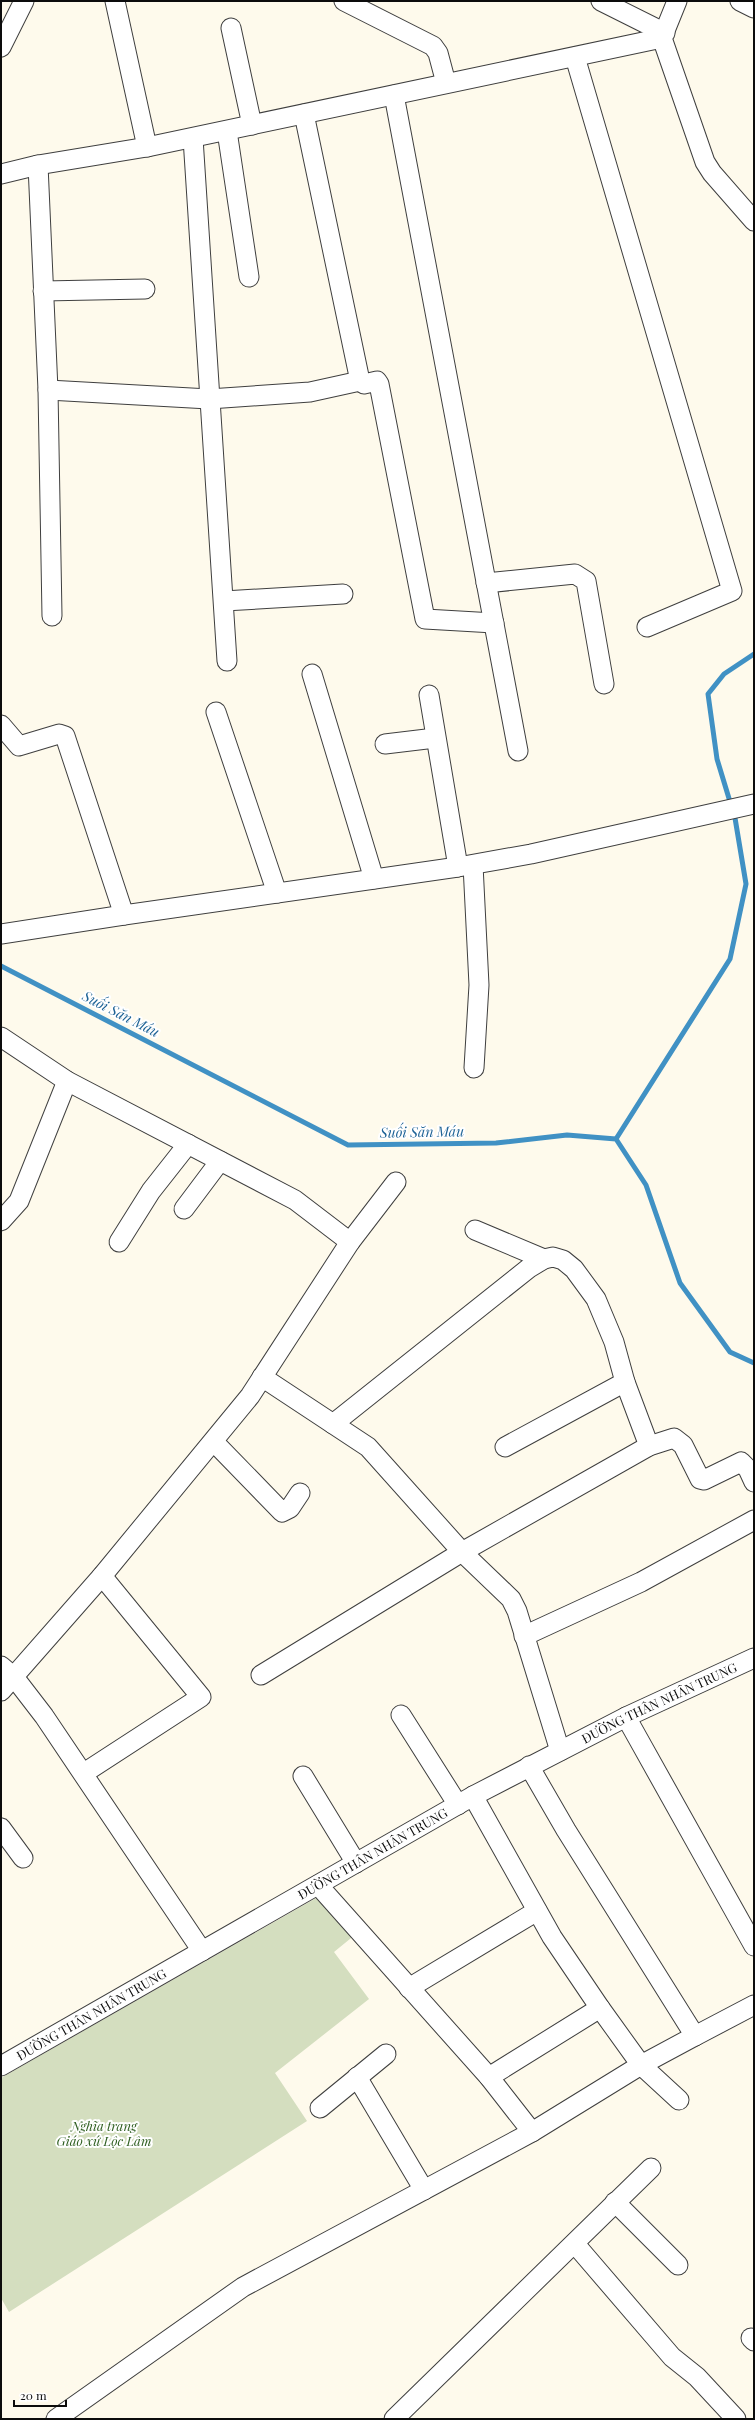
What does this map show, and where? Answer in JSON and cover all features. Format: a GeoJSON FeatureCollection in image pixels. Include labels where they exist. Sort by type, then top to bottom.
{"type":"FeatureCollection","features":[{"type":"Feature","properties":{"kind":"street"},"geometry":{"type":"LineString","coordinates":[[115,1],[148,147]]}},
{"type":"Feature","properties":{"kind":"street"},"geometry":{"type":"LineString","coordinates":[[344,1],[432,46],[438,53],[446,83]]}},
{"type":"Feature","properties":{"kind":"street"},"geometry":{"type":"LineString","coordinates":[[601,1],[664,35]]}},
{"type":"Feature","properties":{"kind":"street"},"geometry":{"type":"LineString","coordinates":[[677,1],[664,35],[706,162],[712,173],[754,221]]}},
{"type":"Feature","properties":{"kind":"street"},"geometry":{"type":"LineString","coordinates":[[740,1],[754,8]]}},
{"type":"Feature","properties":{"kind":"street"},"geometry":{"type":"LineString","coordinates":[[1,47],[18,5]]}},
{"type":"Feature","properties":{"kind":"street"},"geometry":{"type":"LineString","coordinates":[[231,28],[252,125]]}},
{"type":"Feature","properties":{"kind":"street"},"geometry":{"type":"LineString","coordinates":[[1,174],[38,165],[148,147],[227,131],[446,83],[575,57],[664,35]]}},
{"type":"Feature","properties":{"kind":"street"},"geometry":{"type":"LineString","coordinates":[[575,57],[732,591],[647,627]]}},
{"type":"Feature","properties":{"kind":"street"},"geometry":{"type":"LineString","coordinates":[[394,95],[518,751]]}},
{"type":"Feature","properties":{"kind":"street"},"geometry":{"type":"LineString","coordinates":[[304,114],[360,381]]}},
{"type":"Feature","properties":{"kind":"street"},"geometry":{"type":"LineString","coordinates":[[227,131],[249,277]]}},
{"type":"Feature","properties":{"kind":"street"},"geometry":{"type":"LineString","coordinates":[[193,138],[209,399],[228,661]]}},
{"type":"Feature","properties":{"kind":"street"},"geometry":{"type":"LineString","coordinates":[[38,165],[48,390],[52,616]]}},
{"type":"Feature","properties":{"kind":"street"},"geometry":{"type":"LineString","coordinates":[[43,291],[145,289]]}},
{"type":"Feature","properties":{"kind":"street"},"geometry":{"type":"LineString","coordinates":[[48,390],[209,399],[310,392],[360,381],[364,384],[377,381],[379,384],[425,619],[494,623]]}},
{"type":"Feature","properties":{"kind":"street"},"geometry":{"type":"LineString","coordinates":[[486,583],[575,574],[586,580],[604,684]]}},
{"type":"Feature","properties":{"kind":"street"},"geometry":{"type":"LineString","coordinates":[[224,601],[343,594]]}},
{"type":"Feature","properties":{"kind":"street"},"geometry":{"type":"LineString","coordinates":[[312,674],[374,879]]}},
{"type":"Feature","properties":{"kind":"street"},"geometry":{"type":"LineString","coordinates":[[429,695],[435,738],[466,866],[479,985],[474,1068]]}},
{"type":"Feature","properties":{"kind":"street"},"geometry":{"type":"LineString","coordinates":[[216,712],[277,893]]}},
{"type":"Feature","properties":{"kind":"street"},"geometry":{"type":"LineString","coordinates":[[1,725],[7,744],[19,746],[59,734],[65,736],[124,915]]}},
{"type":"Feature","properties":{"kind":"street"},"geometry":{"type":"LineString","coordinates":[[385,744],[435,738]]}},
{"type":"Feature","properties":{"kind":"street"},"geometry":{"type":"LineString","coordinates":[[1,934],[466,866],[531,854],[754,804]]}},
{"type":"Feature","properties":{"kind":"street"},"geometry":{"type":"LineString","coordinates":[[1,1037],[67,1081],[295,1200],[350,1242]]}},
{"type":"Feature","properties":{"kind":"street"},"geometry":{"type":"LineString","coordinates":[[1,1221],[19,1201],[67,1081]]}},
{"type":"Feature","properties":{"kind":"street"},"geometry":{"type":"LineString","coordinates":[[119,1242],[151,1191],[188,1144]]}},
{"type":"Feature","properties":{"kind":"street"},"geometry":{"type":"LineString","coordinates":[[184,1209],[220,1160]]}},
{"type":"Feature","properties":{"kind":"street"},"geometry":{"type":"LineString","coordinates":[[1,1691],[8,1672],[102,1576],[214,1442],[262,1377],[350,1242],[396,1182]]}},
{"type":"Feature","properties":{"kind":"street"},"geometry":{"type":"LineString","coordinates":[[475,1230],[544,1259]]}},
{"type":"Feature","properties":{"kind":"street"},"geometry":{"type":"LineString","coordinates":[[333,1424],[530,1268],[544,1259],[553,1257],[563,1260],[574,1269],[596,1299],[614,1342],[624,1382],[649,1446]]}},
{"type":"Feature","properties":{"kind":"street"},"geometry":{"type":"LineString","coordinates":[[262,1377],[368,1447],[462,1552],[511,1598],[560,1751]]}},
{"type":"Feature","properties":{"kind":"street"},"geometry":{"type":"LineString","coordinates":[[505,1447],[624,1382]]}},
{"type":"Feature","properties":{"kind":"street"},"geometry":{"type":"LineString","coordinates":[[261,1675],[462,1552],[649,1446],[674,1438],[683,1445],[700,1479],[704,1480],[741,1462],[748,1469],[754,1482]]}},
{"type":"Feature","properties":{"kind":"street"},"geometry":{"type":"LineString","coordinates":[[214,1442],[282,1512],[290,1508],[300,1492]]}},
{"type":"Feature","properties":{"kind":"street"},"geometry":{"type":"LineString","coordinates":[[524,1636],[640,1582],[754,1520]]}},
{"type":"Feature","properties":{"kind":"street"},"geometry":{"type":"LineString","coordinates":[[84,1773],[201,1697],[102,1576]]}},
{"type":"Feature","properties":{"kind":"street","name":"ĐƯỜNG THÂN NHÂN TRUNG"},"geometry":{"type":"LineString","coordinates":[[1,2066],[466,1800],[626,1717],[754,1658]]}},
{"type":"Feature","properties":{"kind":"street"},"geometry":{"type":"LineString","coordinates":[[8,1672],[84,1773],[202,1951]]}},
{"type":"Feature","properties":{"kind":"street"},"geometry":{"type":"LineString","coordinates":[[401,1715],[466,1800],[600,2008],[641,2065],[678,2100]]}},
{"type":"Feature","properties":{"kind":"street"},"geometry":{"type":"LineString","coordinates":[[626,1717],[754,1946]]}},
{"type":"Feature","properties":{"kind":"street"},"geometry":{"type":"LineString","coordinates":[[529,1766],[566,1830],[695,2036]]}},
{"type":"Feature","properties":{"kind":"street"},"geometry":{"type":"LineString","coordinates":[[303,1776],[356,1863]]}},
{"type":"Feature","properties":{"kind":"street"},"geometry":{"type":"LineString","coordinates":[[1,1828],[23,1858]]}},
{"type":"Feature","properties":{"kind":"street"},"geometry":{"type":"LineString","coordinates":[[318,1885],[489,2077],[532,2132]]}},
{"type":"Feature","properties":{"kind":"street"},"geometry":{"type":"LineString","coordinates":[[409,1988],[537,1911]]}},
{"type":"Feature","properties":{"kind":"street"},"geometry":{"type":"LineString","coordinates":[[64,2417],[243,2287],[532,2132],[641,2065],[754,2005]]}},
{"type":"Feature","properties":{"kind":"street"},"geometry":{"type":"LineString","coordinates":[[489,2077],[600,2008]]}},
{"type":"Feature","properties":{"kind":"street"},"geometry":{"type":"LineString","coordinates":[[320,2108],[386,2054]]}},
{"type":"Feature","properties":{"kind":"street"},"geometry":{"type":"LineString","coordinates":[[357,2077],[424,2190]]}},
{"type":"Feature","properties":{"kind":"street"},"geometry":{"type":"LineString","coordinates":[[394,2419],[575,2244],[615,2202],[651,2168]]}},
{"type":"Feature","properties":{"kind":"street"},"geometry":{"type":"LineString","coordinates":[[615,2202],[678,2265]]}},
{"type":"Feature","properties":{"kind":"street"},"geometry":{"type":"LineString","coordinates":[[575,2244],[672,2358],[697,2377],[736,2419]]}},
{"type":"Feature","properties":{"kind":"green space","name":"Nghĩa trang Giáo xứ Lộc Lâm"},"geometry":{"type":"Polygon","coordinates":[[[318,1897],[356,1934],[334,1952],[369,1999],[275,2073],[307,2121],[9,2312],[1,2298],[1,2078],[318,1897]]]}},
{"type":"Feature","properties":{"kind":"waterway"},"geometry":{"type":"LineString","coordinates":[[731,805],[717,759],[708,694],[724,674],[754,654]]}},
{"type":"Feature","properties":{"kind":"waterway"},"geometry":{"type":"LineString","coordinates":[[616,1139],[730,959],[746,884],[734,812]]}},
{"type":"Feature","properties":{"kind":"waterway","name":"Suối Săn Máu"},"geometry":{"type":"LineString","coordinates":[[1,966],[348,1145],[496,1143],[567,1135],[616,1139],[646,1185],[680,1283],[730,1352],[754,1363]]}}]}
